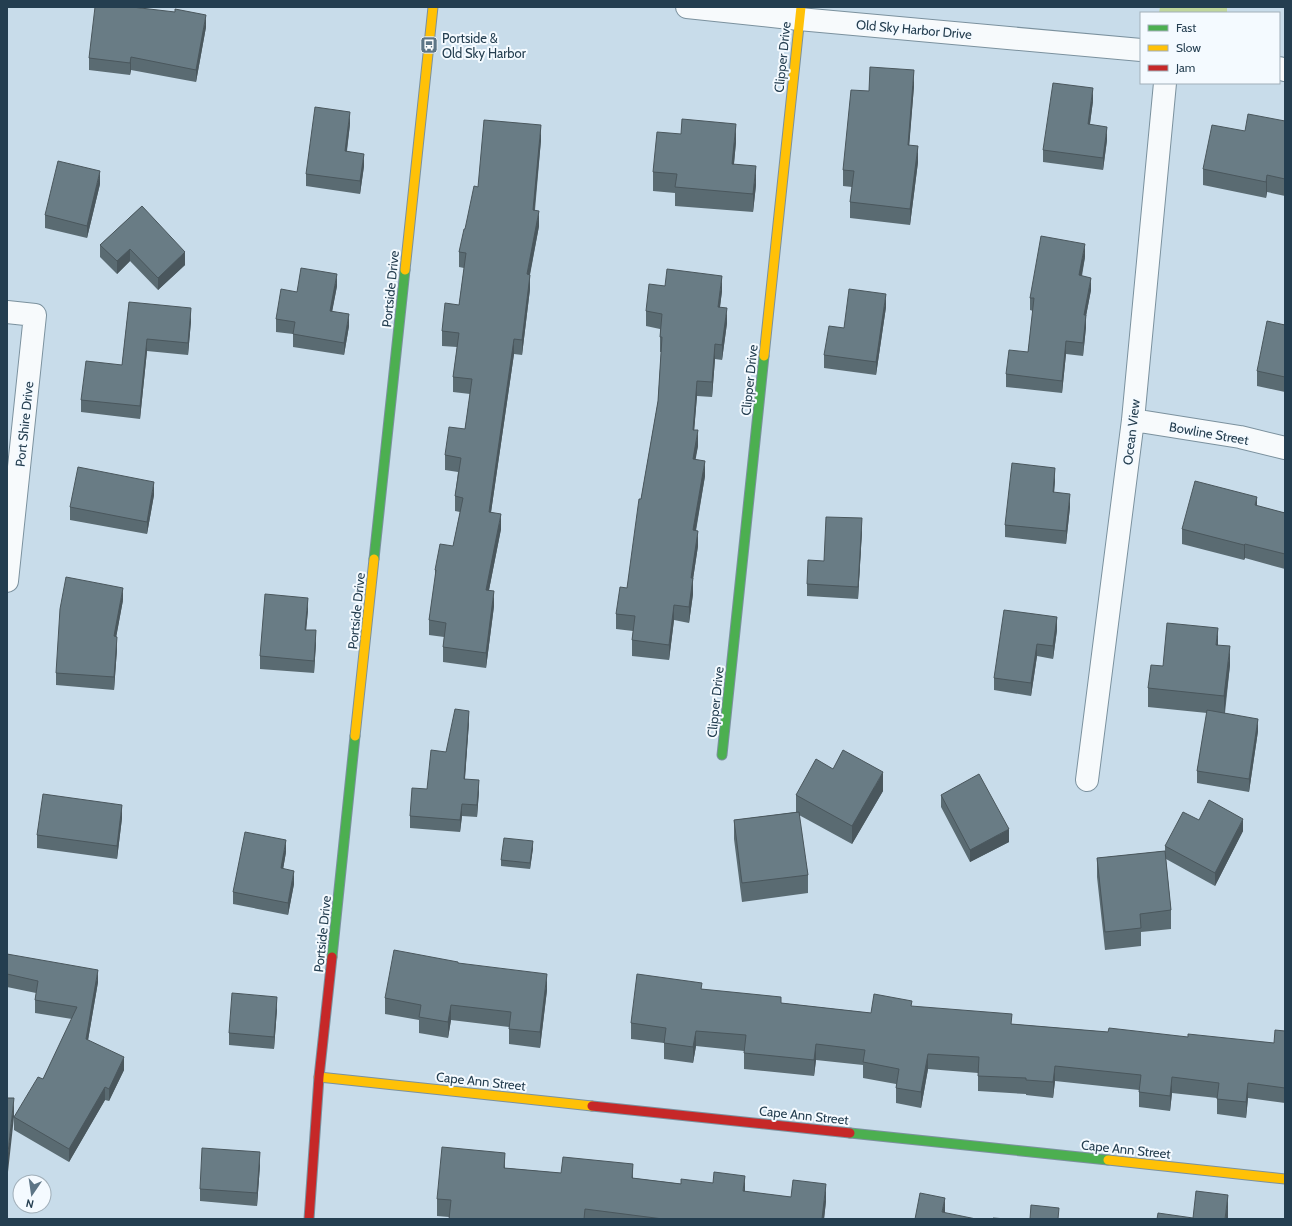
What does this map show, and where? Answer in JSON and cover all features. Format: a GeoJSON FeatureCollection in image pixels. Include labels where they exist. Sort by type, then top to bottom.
{"type":"FeatureCollection","features":[{"type":"Feature","properties":{"kind":"street","name":"Portside Drive"},"geometry":{"type":"LineString","coordinates":[[309,1219],[319,1077],[433,7]]}},
{"type":"Feature","properties":{"kind":"street","name":"Old Sky Harbor Drive"},"geometry":{"type":"LineString","coordinates":[[687,7],[800,13],[1140,50]]}},
{"type":"Feature","properties":{"kind":"street","name":"Clipper Drive"},"geometry":{"type":"LineString","coordinates":[[722,755],[800,13]]}},
{"type":"Feature","properties":{"kind":"street","name":"Ocean View"},"geometry":{"type":"LineString","coordinates":[[1087,780],[1133,420],[1165,84]]}},
{"type":"Feature","properties":{"kind":"street","name":"Port Shire Drive"},"geometry":{"type":"LineString","coordinates":[[7,312],[35,315],[7,582]]}},
{"type":"Feature","properties":{"kind":"street","name":"Bowline Street"},"geometry":{"type":"LineString","coordinates":[[1133,420],[1240,437],[1285,448]]}},
{"type":"Feature","properties":{"kind":"street","name":"Cape Ann Street"},"geometry":{"type":"LineString","coordinates":[[319,1077],[1285,1179]]}},
{"type":"Feature","properties":{"kind":"green space"},"geometry":{"type":"Polygon","coordinates":[[[1160,7],[1227,7],[1227,12],[1159,12],[1160,7]]]}},
{"type":"Feature","properties":{"kind":"building"},"geometry":{"type":"Polygon","coordinates":[[[95,7],[132,7],[175,12],[175,9],[206,15],[196,70],[131,57],[130,63],[89,58],[95,7]]]}},
{"type":"Feature","properties":{"kind":"building"},"geometry":{"type":"Polygon","coordinates":[[[870,67],[914,70],[908,145],[918,146],[910,209],[850,202],[854,171],[843,170],[851,90],[869,91],[870,67]]]}},
{"type":"Feature","properties":{"kind":"building"},"geometry":{"type":"Polygon","coordinates":[[[1053,83],[1093,88],[1088,124],[1107,127],[1103,158],[1043,150],[1053,83]]]}},
{"type":"Feature","properties":{"kind":"building"},"geometry":{"type":"Polygon","coordinates":[[[315,107],[350,112],[345,151],[364,154],[360,181],[306,174],[315,107]]]}},
{"type":"Feature","properties":{"kind":"building"},"geometry":{"type":"Polygon","coordinates":[[[1248,114],[1285,121],[1285,179],[1267,175],[1266,182],[1203,169],[1212,125],[1245,131],[1248,114]]]}},
{"type":"Feature","properties":{"kind":"building"},"geometry":{"type":"Polygon","coordinates":[[[682,119],[736,124],[732,164],[756,166],[753,194],[675,187],[677,174],[653,172],[657,132],[681,134],[682,119]]]}},
{"type":"Feature","properties":{"kind":"building"},"geometry":{"type":"Polygon","coordinates":[[[484,120],[541,125],[533,210],[539,211],[527,274],[530,275],[522,340],[514,339],[489,512],[501,514],[486,590],[494,591],[486,653],[443,647],[446,623],[429,620],[435,570],[440,544],[453,546],[463,498],[455,496],[461,458],[445,455],[449,427],[465,429],[472,379],[453,377],[459,333],[442,331],[445,303],[459,305],[466,253],[459,252],[474,186],[478,187],[484,120]]]}},
{"type":"Feature","properties":{"kind":"building"},"geometry":{"type":"Polygon","coordinates":[[[58,161],[100,171],[87,226],[45,215],[58,161]]]}},
{"type":"Feature","properties":{"kind":"building"},"geometry":{"type":"Polygon","coordinates":[[[142,206],[185,252],[158,278],[130,249],[117,261],[100,245],[142,206]]]}},
{"type":"Feature","properties":{"kind":"building"},"geometry":{"type":"Polygon","coordinates":[[[1041,236],[1085,244],[1079,275],[1091,278],[1084,315],[1086,315],[1083,343],[1066,341],[1062,381],[1006,374],[1009,350],[1028,352],[1034,298],[1030,298],[1041,236]]]}},
{"type":"Feature","properties":{"kind":"building"},"geometry":{"type":"Polygon","coordinates":[[[301,268],[337,274],[330,311],[349,314],[344,343],[293,334],[295,322],[276,319],[281,289],[297,292],[301,268]]]}},
{"type":"Feature","properties":{"kind":"building"},"geometry":{"type":"Polygon","coordinates":[[[667,269],[722,276],[718,307],[727,308],[722,345],[715,344],[712,382],[697,381],[693,430],[698,430],[693,459],[705,461],[693,530],[698,531],[691,578],[693,578],[689,607],[674,605],[669,645],[632,640],[635,616],[616,614],[620,587],[627,588],[639,499],[641,499],[658,401],[662,314],[646,311],[649,284],[665,286],[667,269]]]}},
{"type":"Feature","properties":{"kind":"building"},"geometry":{"type":"Polygon","coordinates":[[[849,289],[886,294],[876,362],[824,355],[829,326],[844,328],[849,289]]]}},
{"type":"Feature","properties":{"kind":"building"},"geometry":{"type":"Polygon","coordinates":[[[129,302],[191,308],[188,343],[147,339],[140,406],[81,400],[86,361],[122,365],[129,302]]]}},
{"type":"Feature","properties":{"kind":"building"},"geometry":{"type":"Polygon","coordinates":[[[1267,321],[1285,325],[1285,377],[1257,371],[1267,321]]]}},
{"type":"Feature","properties":{"kind":"building"},"geometry":{"type":"Polygon","coordinates":[[[1012,463],[1055,468],[1053,492],[1070,494],[1066,531],[1005,525],[1012,463]]]}},
{"type":"Feature","properties":{"kind":"building"},"geometry":{"type":"Polygon","coordinates":[[[78,467],[154,482],[147,522],[70,507],[78,467]]]}},
{"type":"Feature","properties":{"kind":"building"},"geometry":{"type":"Polygon","coordinates":[[[1195,481],[1257,497],[1255,505],[1285,513],[1285,554],[1182,529],[1195,481]]]}},
{"type":"Feature","properties":{"kind":"building"},"geometry":{"type":"Polygon","coordinates":[[[826,517],[862,518],[858,587],[807,584],[808,560],[824,561],[826,517]]]}},
{"type":"Feature","properties":{"kind":"building"},"geometry":{"type":"Polygon","coordinates":[[[66,577],[123,588],[114,636],[117,637],[114,677],[56,673],[60,609],[66,577]]]}},
{"type":"Feature","properties":{"kind":"building"},"geometry":{"type":"Polygon","coordinates":[[[265,594],[308,598],[305,630],[316,630],[314,661],[260,656],[265,594]]]}},
{"type":"Feature","properties":{"kind":"building"},"geometry":{"type":"Polygon","coordinates":[[[1004,610],[1057,617],[1053,646],[1037,644],[1031,683],[994,678],[1004,610]]]}},
{"type":"Feature","properties":{"kind":"building"},"geometry":{"type":"Polygon","coordinates":[[[1167,623],[1218,628],[1216,645],[1230,646],[1224,696],[1148,688],[1151,665],[1163,666],[1167,623]]]}},
{"type":"Feature","properties":{"kind":"building"},"geometry":{"type":"Polygon","coordinates":[[[455,709],[469,711],[464,779],[479,780],[477,805],[462,804],[460,820],[410,816],[412,788],[427,789],[431,750],[446,752],[455,709]]]}},
{"type":"Feature","properties":{"kind":"building"},"geometry":{"type":"Polygon","coordinates":[[[1207,710],[1258,719],[1249,779],[1197,771],[1207,710]]]}},
{"type":"Feature","properties":{"kind":"building"},"geometry":{"type":"Polygon","coordinates":[[[843,750],[883,772],[852,826],[796,795],[816,759],[833,769],[843,750]]]}},
{"type":"Feature","properties":{"kind":"building"},"geometry":{"type":"Polygon","coordinates":[[[979,774],[1009,829],[970,850],[941,795],[979,774]]]}},
{"type":"Feature","properties":{"kind":"building"},"geometry":{"type":"Polygon","coordinates":[[[43,794],[122,805],[117,846],[37,835],[43,794]]]}},
{"type":"Feature","properties":{"kind":"building"},"geometry":{"type":"Polygon","coordinates":[[[1209,800],[1243,819],[1215,873],[1165,846],[1183,812],[1199,820],[1209,800]]]}},
{"type":"Feature","properties":{"kind":"building"},"geometry":{"type":"Polygon","coordinates":[[[799,812],[808,875],[742,883],[734,820],[799,812]]]}},
{"type":"Feature","properties":{"kind":"building"},"geometry":{"type":"Polygon","coordinates":[[[245,832],[286,840],[281,868],[294,871],[288,903],[233,892],[245,832]]]}},
{"type":"Feature","properties":{"kind":"building"},"geometry":{"type":"Polygon","coordinates":[[[504,838],[533,841],[530,863],[501,860],[504,838]]]}},
{"type":"Feature","properties":{"kind":"building"},"geometry":{"type":"Polygon","coordinates":[[[1165,851],[1171,910],[1140,914],[1141,928],[1105,932],[1097,858],[1165,851]]]}},
{"type":"Feature","properties":{"kind":"building"},"geometry":{"type":"Polygon","coordinates":[[[394,950],[458,963],[547,974],[540,1032],[509,1029],[511,1012],[451,1005],[448,1022],[419,1017],[421,1005],[385,998],[394,950]]]}},
{"type":"Feature","properties":{"kind":"building"},"geometry":{"type":"Polygon","coordinates":[[[7,954],[98,970],[86,1039],[124,1057],[109,1089],[105,1087],[69,1149],[14,1117],[38,1077],[43,1079],[77,1007],[35,1000],[38,981],[7,974],[7,954]]]}},
{"type":"Feature","properties":{"kind":"building"},"geometry":{"type":"Polygon","coordinates":[[[637,974],[702,983],[701,989],[781,997],[781,1003],[871,1013],[874,994],[912,1001],[911,1006],[1012,1014],[1011,1024],[1108,1032],[1109,1028],[1188,1037],[1188,1034],[1274,1043],[1275,1030],[1285,1031],[1285,1088],[1248,1083],[1246,1102],[1217,1099],[1219,1083],[1172,1077],[1170,1096],[1139,1092],[1141,1075],[1055,1066],[1053,1082],[1026,1080],[1026,1078],[978,1076],[979,1057],[928,1054],[921,1092],[896,1088],[899,1069],[863,1062],[865,1050],[816,1044],[814,1060],[744,1053],[746,1035],[696,1031],[693,1047],[664,1043],[666,1028],[631,1023],[637,974]]]}},
{"type":"Feature","properties":{"kind":"building"},"geometry":{"type":"Polygon","coordinates":[[[232,993],[277,997],[274,1037],[229,1033],[232,993]]]}},
{"type":"Feature","properties":{"kind":"building"},"geometry":{"type":"Polygon","coordinates":[[[7,1098],[14,1098],[7,1162],[7,1098]]]}},
{"type":"Feature","properties":{"kind":"building"},"geometry":{"type":"Polygon","coordinates":[[[442,1147],[505,1153],[504,1168],[561,1173],[563,1157],[633,1164],[632,1178],[681,1184],[681,1179],[713,1183],[714,1172],[745,1176],[743,1191],[791,1197],[793,1180],[826,1184],[822,1219],[663,1219],[585,1209],[584,1219],[449,1219],[451,1200],[437,1199],[442,1147]]]}},
{"type":"Feature","properties":{"kind":"building"},"geometry":{"type":"Polygon","coordinates":[[[202,1148],[260,1152],[257,1193],[200,1189],[202,1148]]]}},
{"type":"Feature","properties":{"kind":"building"},"geometry":{"type":"Polygon","coordinates":[[[1196,1191],[1228,1195],[1225,1219],[1157,1219],[1158,1213],[1193,1218],[1196,1191]]]}},
{"type":"Feature","properties":{"kind":"building"},"geometry":{"type":"Polygon","coordinates":[[[920,1193],[945,1198],[942,1212],[976,1219],[915,1219],[920,1193]]]}},
{"type":"Feature","properties":{"kind":"building"},"geometry":{"type":"Polygon","coordinates":[[[1031,1205],[1059,1208],[1058,1219],[1030,1219],[1031,1205]]]}},
{"type":"Feature","properties":{"kind":"traffic: fast"},"geometry":{"type":"LineString","coordinates":[[374,559],[405,270]]}},
{"type":"Feature","properties":{"kind":"traffic: fast"},"geometry":{"type":"LineString","coordinates":[[722,755],[764,356]]}},
{"type":"Feature","properties":{"kind":"traffic: fast"},"geometry":{"type":"LineString","coordinates":[[332,957],[355,736]]}},
{"type":"Feature","properties":{"kind":"traffic: fast"},"geometry":{"type":"LineString","coordinates":[[850,1133],[1108,1160]]}},
{"type":"Feature","properties":{"kind":"traffic: slow"},"geometry":{"type":"LineString","coordinates":[[405,270],[433,7]]}},
{"type":"Feature","properties":{"kind":"traffic: slow"},"geometry":{"type":"LineString","coordinates":[[764,356],[801,7]]}},
{"type":"Feature","properties":{"kind":"traffic: slow"},"geometry":{"type":"LineString","coordinates":[[355,736],[374,559]]}},
{"type":"Feature","properties":{"kind":"traffic: slow"},"geometry":{"type":"LineString","coordinates":[[319,1077],[592,1106]]}},
{"type":"Feature","properties":{"kind":"traffic: slow"},"geometry":{"type":"LineString","coordinates":[[1108,1160],[1285,1179]]}},
{"type":"Feature","properties":{"kind":"traffic: jam"},"geometry":{"type":"LineString","coordinates":[[309,1219],[319,1077],[332,957]]}},
{"type":"Feature","properties":{"kind":"traffic: jam"},"geometry":{"type":"LineString","coordinates":[[592,1106],[850,1133]]}},
{"type":"Feature","properties":{"kind":"place","name":"Portside & Old Sky Harbor"},"geometry":{"type":"Point","coordinates":[429,45]}}]}
